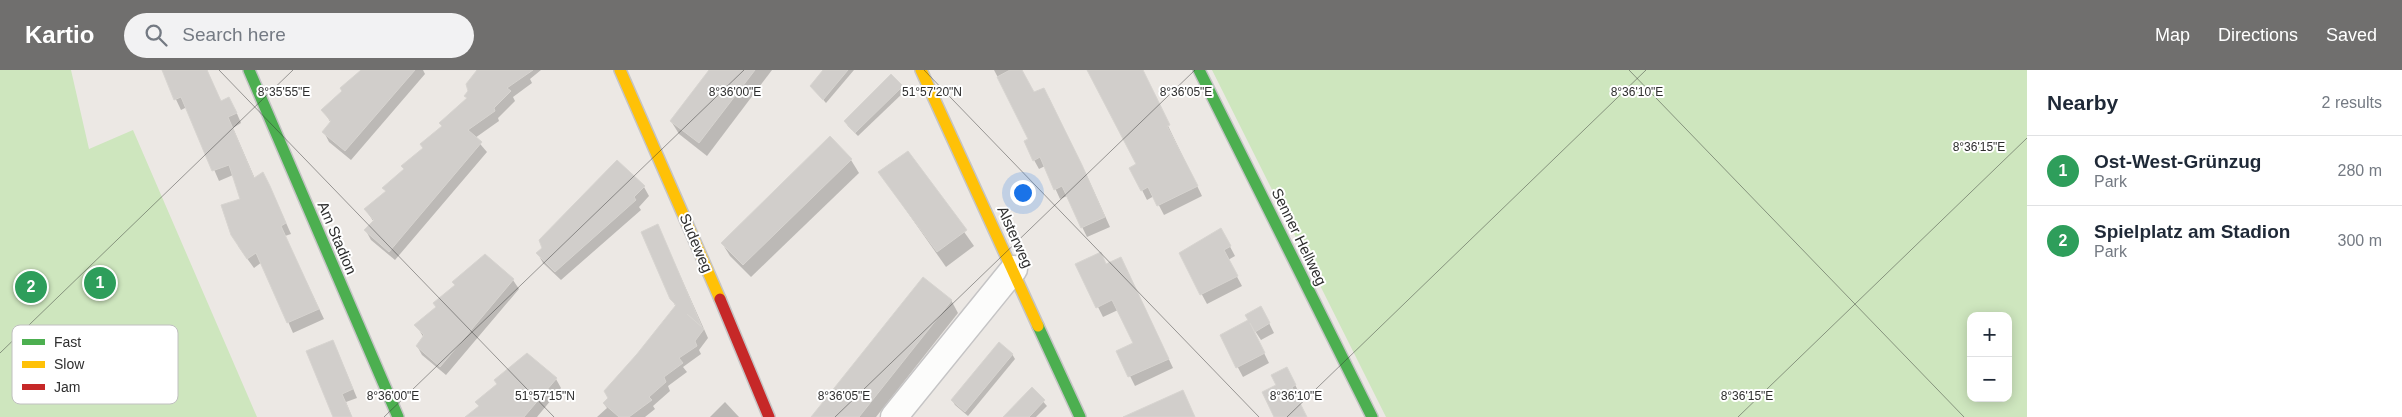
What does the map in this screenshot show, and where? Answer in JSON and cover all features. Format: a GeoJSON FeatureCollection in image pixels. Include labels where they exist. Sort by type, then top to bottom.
{"type":"FeatureCollection","features":[{"type":"Feature","properties":{"kind":"street","name":"Am Stadion"},"geometry":{"type":"LineString","coordinates":[[249,70],[398,417]]}},
{"type":"Feature","properties":{"kind":"street","name":"Sudeweg"},"geometry":{"type":"LineString","coordinates":[[620,70],[732,326],[769,417]]}},
{"type":"Feature","properties":{"kind":"street","name":"Alsterweg"},"geometry":{"type":"LineString","coordinates":[[921,70],[1014,269],[1080,417]]}},
{"type":"Feature","properties":{"kind":"street","name":"Senner Hellweg"},"geometry":{"type":"LineString","coordinates":[[1199,70],[1372,417]]}},
{"type":"Feature","properties":{"kind":"street"},"geometry":{"type":"LineString","coordinates":[[894,417],[1014,269]]}},
{"type":"Feature","properties":{"kind":"green space"},"geometry":{"type":"Polygon","coordinates":[[[0,70],[71,70],[89,149],[133,130],[257,417],[0,417],[0,70]]]}},
{"type":"Feature","properties":{"kind":"green space"},"geometry":{"type":"Polygon","coordinates":[[[1212,70],[2027,70],[2027,417],[1386,417],[1212,70]]]}},
{"type":"Feature","properties":{"kind":"building"},"geometry":{"type":"Polygon","coordinates":[[[162,70],[207,70],[221,101],[229,97],[237,113],[228,117],[254,178],[263,172],[270,186],[286,223],[281,226],[319,309],[287,323],[256,253],[247,259],[231,235],[221,205],[240,199],[229,165],[212,171],[181,97],[174,100],[162,70]]]}},
{"type":"Feature","properties":{"kind":"building"},"geometry":{"type":"Polygon","coordinates":[[[361,70],[415,70],[345,151],[322,132],[331,121],[321,110],[342,91],[340,88],[361,70]]]}},
{"type":"Feature","properties":{"kind":"building"},"geometry":{"type":"Polygon","coordinates":[[[477,70],[533,70],[507,88],[511,91],[494,108],[495,111],[468,130],[482,142],[389,252],[364,230],[374,220],[364,209],[386,191],[382,188],[404,169],[401,166],[423,148],[420,144],[442,126],[439,123],[467,98],[464,96],[468,91],[466,84],[477,70]]]}},
{"type":"Feature","properties":{"kind":"building"},"geometry":{"type":"Polygon","coordinates":[[[709,70],[755,70],[699,143],[670,121],[709,70]]]}},
{"type":"Feature","properties":{"kind":"building"},"geometry":{"type":"Polygon","coordinates":[[[823,70],[848,70],[823,100],[810,86],[823,70]]]}},
{"type":"Feature","properties":{"kind":"building"},"geometry":{"type":"Polygon","coordinates":[[[1010,70],[1022,70],[1034,92],[1044,88],[1105,217],[1081,228],[1062,186],[1054,190],[1040,157],[1033,161],[1024,141],[1028,139],[997,77],[1010,70]]]}},
{"type":"Feature","properties":{"kind":"building"},"geometry":{"type":"Polygon","coordinates":[[[1087,70],[1143,70],[1170,125],[1167,126],[1198,186],[1157,206],[1148,187],[1141,191],[1129,168],[1136,164],[1087,70]]]}},
{"type":"Feature","properties":{"kind":"building"},"geometry":{"type":"Polygon","coordinates":[[[891,74],[903,86],[855,133],[844,121],[891,74]]]}},
{"type":"Feature","properties":{"kind":"building"},"geometry":{"type":"Polygon","coordinates":[[[830,136],[852,159],[743,265],[721,243],[830,136]]]}},
{"type":"Feature","properties":{"kind":"building"},"geometry":{"type":"Polygon","coordinates":[[[908,151],[967,230],[937,252],[878,172],[908,151]]]}},
{"type":"Feature","properties":{"kind":"building"},"geometry":{"type":"Polygon","coordinates":[[[617,160],[645,186],[634,197],[636,200],[555,272],[536,253],[542,248],[539,240],[617,160]]]}},
{"type":"Feature","properties":{"kind":"building"},"geometry":{"type":"Polygon","coordinates":[[[658,224],[702,327],[687,314],[704,329],[695,341],[697,346],[679,358],[683,363],[664,377],[666,382],[649,397],[652,400],[629,417],[619,417],[603,403],[608,398],[604,391],[637,354],[676,305],[670,299],[641,232],[658,224]]]}},
{"type":"Feature","properties":{"kind":"building"},"geometry":{"type":"Polygon","coordinates":[[[1221,228],[1231,246],[1224,250],[1238,276],[1200,295],[1179,253],[1221,228]]]}},
{"type":"Feature","properties":{"kind":"building"},"geometry":{"type":"Polygon","coordinates":[[[1101,252],[1106,264],[1121,257],[1169,359],[1128,377],[1116,351],[1133,343],[1112,300],[1096,308],[1075,264],[1101,252]]]}},
{"type":"Feature","properties":{"kind":"building"},"geometry":{"type":"Polygon","coordinates":[[[485,254],[514,279],[440,367],[416,346],[424,335],[414,325],[436,307],[433,303],[455,285],[452,282],[485,254]]]}},
{"type":"Feature","properties":{"kind":"building"},"geometry":{"type":"Polygon","coordinates":[[[923,277],[952,300],[859,417],[811,417],[923,277]]]}},
{"type":"Feature","properties":{"kind":"building"},"geometry":{"type":"Polygon","coordinates":[[[1261,306],[1270,323],[1255,332],[1250,323],[1265,353],[1236,368],[1220,335],[1248,320],[1245,315],[1261,306]]]}},
{"type":"Feature","properties":{"kind":"building"},"geometry":{"type":"Polygon","coordinates":[[[333,340],[353,389],[342,394],[352,417],[333,417],[306,351],[333,340]]]}},
{"type":"Feature","properties":{"kind":"building"},"geometry":{"type":"Polygon","coordinates":[[[999,342],[1013,354],[965,412],[951,400],[999,342]]]}},
{"type":"Feature","properties":{"kind":"building"},"geometry":{"type":"Polygon","coordinates":[[[527,353],[557,378],[524,417],[465,417],[479,406],[475,402],[497,384],[494,380],[527,353]]]}},
{"type":"Feature","properties":{"kind":"building"},"geometry":{"type":"Polygon","coordinates":[[[1287,367],[1296,385],[1292,387],[1307,417],[1274,417],[1262,392],[1276,385],[1271,375],[1287,367]]]}},
{"type":"Feature","properties":{"kind":"building"},"geometry":{"type":"Polygon","coordinates":[[[1032,387],[1045,400],[1032,414],[1029,417],[1003,417],[1032,387]]]}},
{"type":"Feature","properties":{"kind":"building"},"geometry":{"type":"Polygon","coordinates":[[[1183,390],[1195,417],[1123,417],[1183,390]]]}},
{"type":"Feature","properties":{"kind":"traffic: fast"},"geometry":{"type":"LineString","coordinates":[[249,70],[398,417]]}},
{"type":"Feature","properties":{"kind":"traffic: fast"},"geometry":{"type":"LineString","coordinates":[[1199,70],[1372,417]]}},
{"type":"Feature","properties":{"kind":"traffic: fast"},"geometry":{"type":"LineString","coordinates":[[1038,326],[1080,417]]}},
{"type":"Feature","properties":{"kind":"traffic: slow"},"geometry":{"type":"LineString","coordinates":[[620,70],[720,299]]}},
{"type":"Feature","properties":{"kind":"traffic: slow"},"geometry":{"type":"LineString","coordinates":[[921,70],[1038,326]]}},
{"type":"Feature","properties":{"kind":"traffic: jam"},"geometry":{"type":"LineString","coordinates":[[720,299],[769,417]]}},
{"type":"Feature","properties":{"kind":"place","name":"Ost-West-Grünzug"},"geometry":{"type":"Point","coordinates":[100,283]}},
{"type":"Feature","properties":{"kind":"place","name":"Spielplatz am Stadion"},"geometry":{"type":"Point","coordinates":[31,287]}}]}
